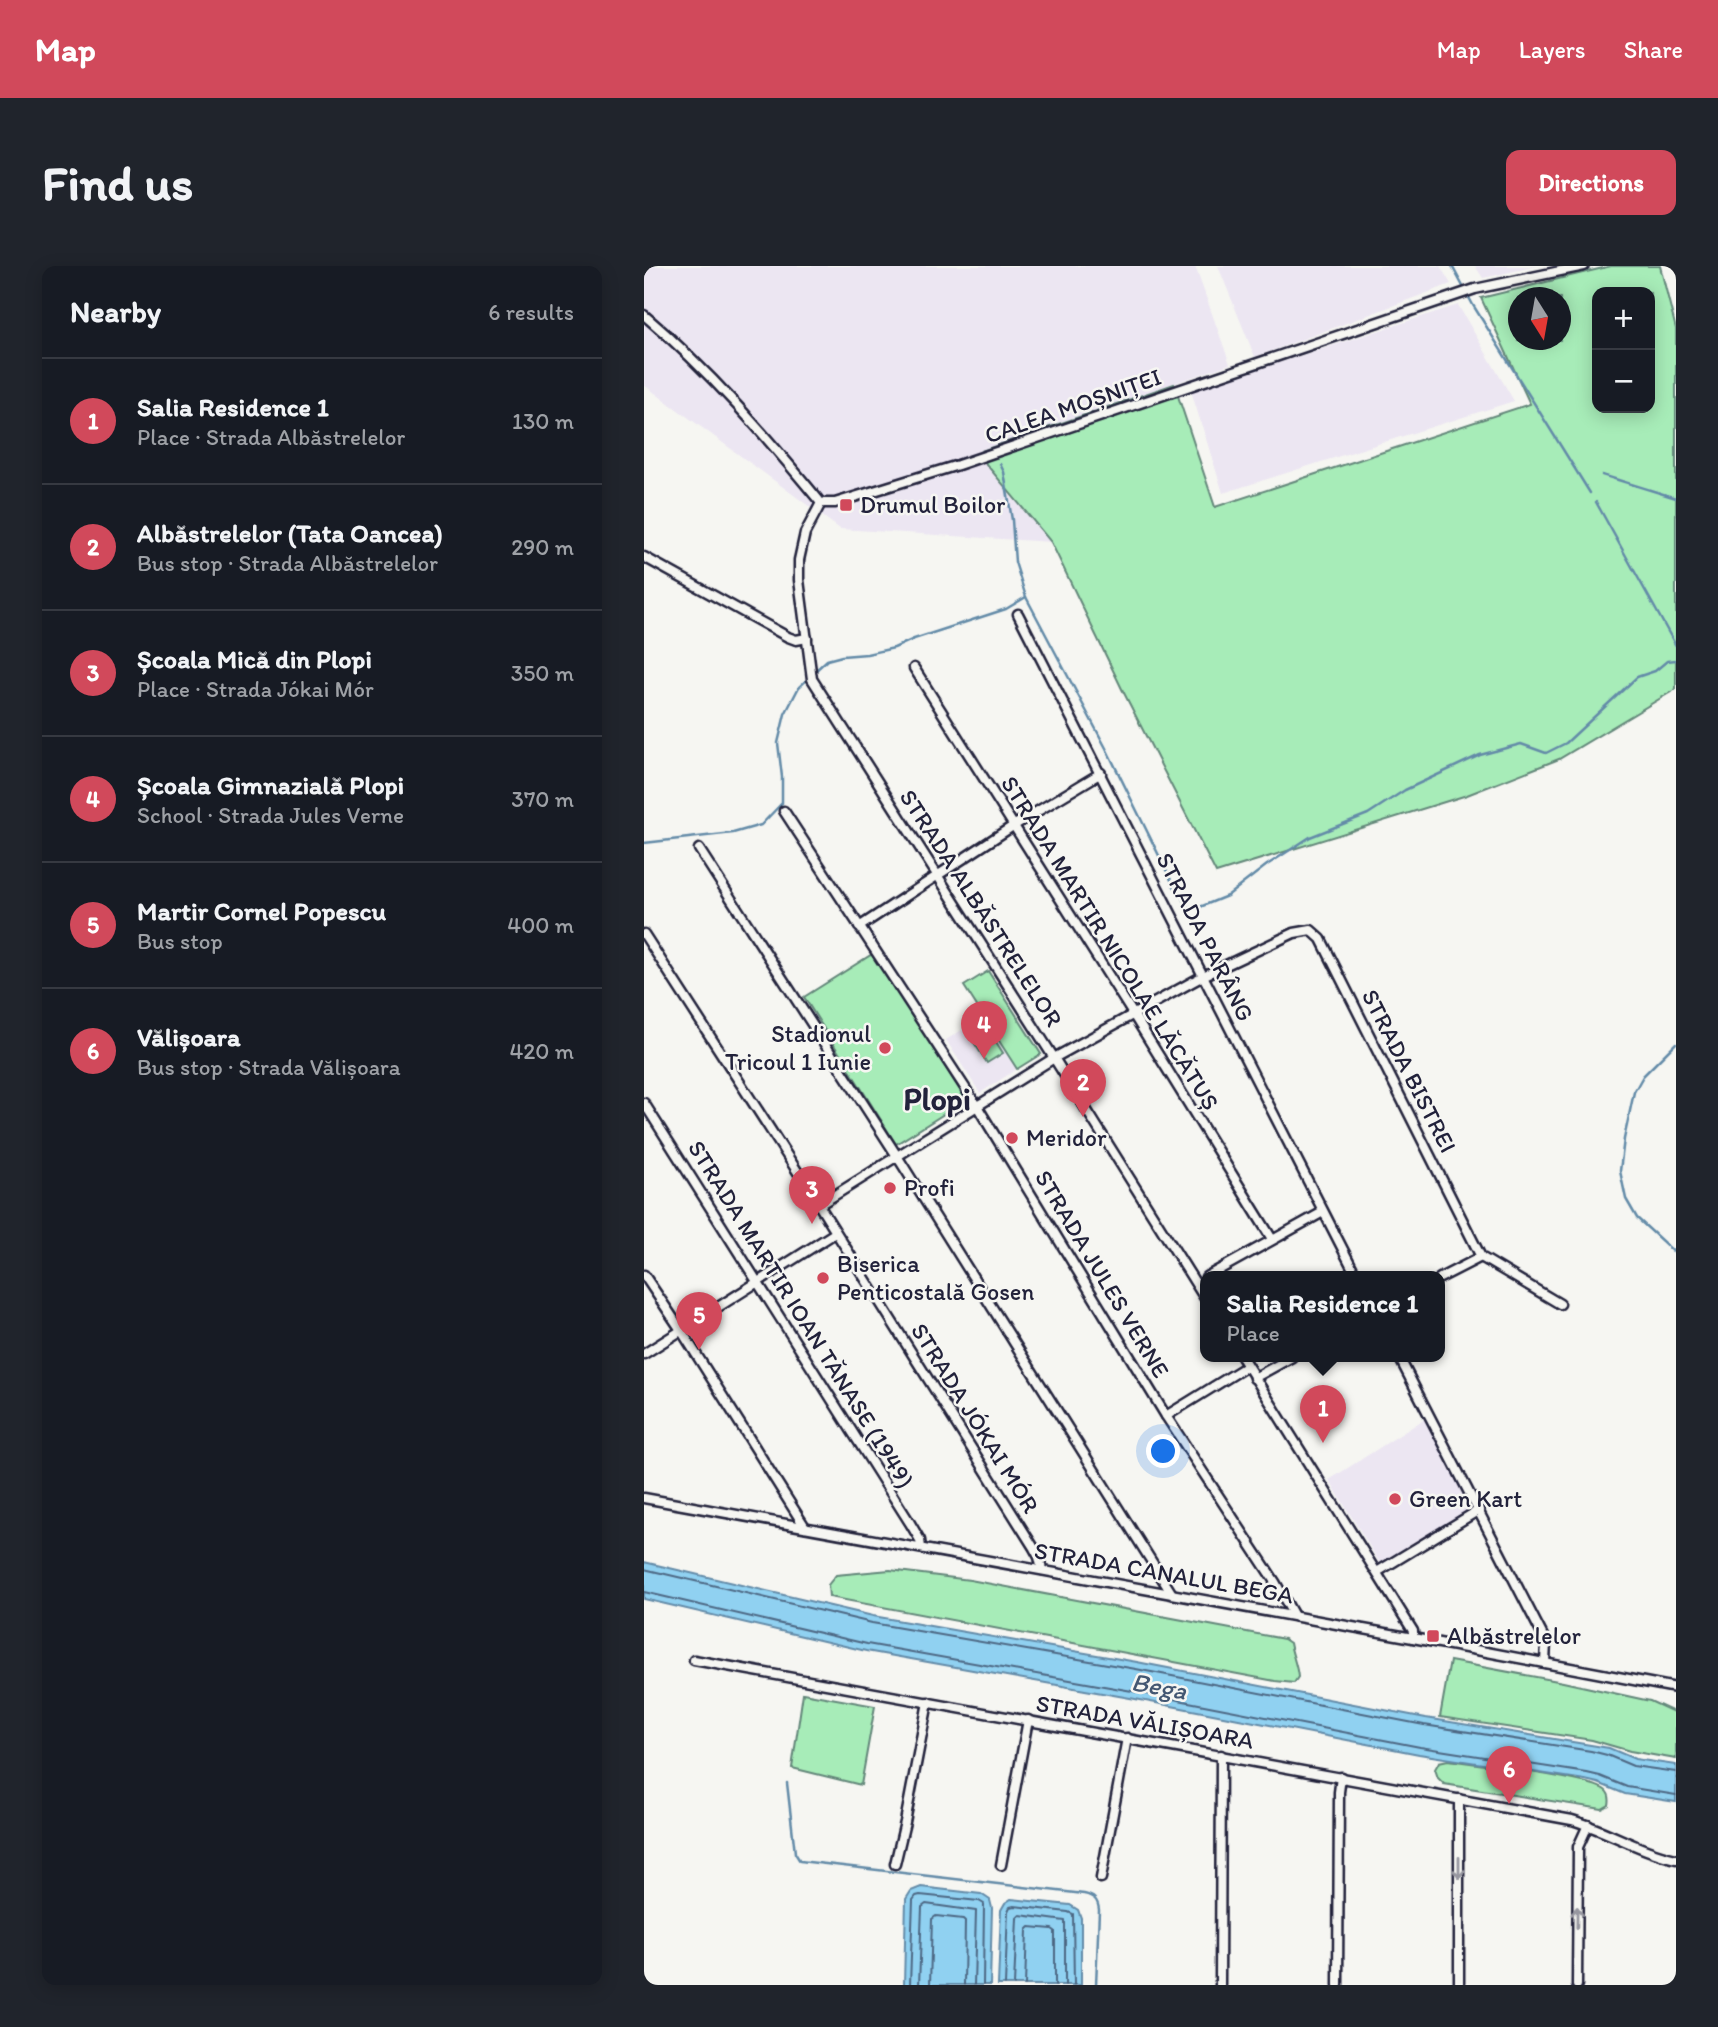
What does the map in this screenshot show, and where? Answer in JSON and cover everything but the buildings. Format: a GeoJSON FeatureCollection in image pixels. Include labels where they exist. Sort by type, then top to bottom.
{"type":"FeatureCollection","features":[{"type":"Feature","properties":{"kind":"street","name":"CALEA MOȘNIȚEI"},"geometry":{"type":"LineString","coordinates":[[821,503],[845,501],[958,465],[1475,289],[1584,266]]}},
{"type":"Feature","properties":{"kind":"street"},"geometry":{"type":"LineString","coordinates":[[644,315],[713,379],[821,503]]}},
{"type":"Feature","properties":{"kind":"street","name":"STRADA ALBĂSTRELELOR"},"geometry":{"type":"LineString","coordinates":[[821,503],[805,533],[799,560],[799,580],[812,680],[1200,1291]]}},
{"type":"Feature","properties":{"kind":"street"},"geometry":{"type":"LineString","coordinates":[[644,557],[788,637],[796,640],[807,638]]}},
{"type":"Feature","properties":{"kind":"street","name":"STRADA PARÂNG"},"geometry":{"type":"LineString","coordinates":[[1018,614],[1354,1271]]}},
{"type":"Feature","properties":{"kind":"street","name":"STRADA MARTIR NICOLAE LĂCĂTUȘ"},"geometry":{"type":"LineString","coordinates":[[914,668],[1272,1239]]}},
{"type":"Feature","properties":{"kind":"street"},"geometry":{"type":"LineString","coordinates":[[859,927],[1013,826],[1101,774]]}},
{"type":"Feature","properties":{"kind":"street","name":"STRADA JULES VERNE"},"geometry":{"type":"LineString","coordinates":[[784,811],[977,1106],[1166,1416],[1275,1582],[1294,1616]]}},
{"type":"Feature","properties":{"kind":"street"},"geometry":{"type":"LineString","coordinates":[[699,849],[897,1156],[1172,1594]]}},
{"type":"Feature","properties":{"kind":"street","name":"STRADA BISTREI"},"geometry":{"type":"LineString","coordinates":[[1203,976],[1294,933],[1311,930],[1317,934],[1481,1257]]}},
{"type":"Feature","properties":{"kind":"street","name":"STRADA JÓKAI MÓR"},"geometry":{"type":"LineString","coordinates":[[644,934],[819,1205],[1034,1548],[1042,1570]]}},
{"type":"Feature","properties":{"kind":"street"},"geometry":{"type":"LineString","coordinates":[[819,1205],[1054,1058],[1203,976]]}},
{"type":"Feature","properties":{"kind":"street","name":"STRADA MARTIR IOAN TĂNASE (1949)"},"geometry":{"type":"LineString","coordinates":[[644,1103],[910,1523],[921,1548]]}},
{"type":"Feature","properties":{"kind":"street"},"geometry":{"type":"LineString","coordinates":[[1216,1271],[1323,1212]]}},
{"type":"Feature","properties":{"kind":"street"},"geometry":{"type":"LineString","coordinates":[[644,1354],[835,1233]]}},
{"type":"Feature","properties":{"kind":"street"},"geometry":{"type":"LineString","coordinates":[[1445,1275],[1481,1257],[1560,1304]]}},
{"type":"Feature","properties":{"kind":"street"},"geometry":{"type":"LineString","coordinates":[[644,1275],[804,1527]]}},
{"type":"Feature","properties":{"kind":"street"},"geometry":{"type":"LineString","coordinates":[[1195,1283],[1200,1280]]}},
{"type":"Feature","properties":{"kind":"street"},"geometry":{"type":"LineString","coordinates":[[1245,1362],[1413,1631],[1413,1638]]}},
{"type":"Feature","properties":{"kind":"street"},"geometry":{"type":"LineString","coordinates":[[1254,1378],[1283,1362]]}},
{"type":"Feature","properties":{"kind":"street"},"geometry":{"type":"LineString","coordinates":[[1402,1362],[1546,1642],[1545,1662]]}},
{"type":"Feature","properties":{"kind":"street"},"geometry":{"type":"LineString","coordinates":[[1166,1416],[1247,1366]]}},
{"type":"Feature","properties":{"kind":"street","name":"STRADA CANALUL BEGA"},"geometry":{"type":"LineString","coordinates":[[644,1498],[1676,1688]]}},
{"type":"Feature","properties":{"kind":"street"},"geometry":{"type":"LineString","coordinates":[[1377,1572],[1479,1510]]}},
{"type":"Feature","properties":{"kind":"street","name":"STRADA VĂLIȘOARA"},"geometry":{"type":"LineString","coordinates":[[694,1660],[1559,1817],[1588,1825],[1644,1850],[1676,1859]]}},
{"type":"Feature","properties":{"kind":"street"},"geometry":{"type":"LineString","coordinates":[[894,1864],[905,1822],[928,1702]]}},
{"type":"Feature","properties":{"kind":"street"},"geometry":{"type":"LineString","coordinates":[[1001,1865],[1028,1720]]}},
{"type":"Feature","properties":{"kind":"street"},"geometry":{"type":"LineString","coordinates":[[1101,1878],[1127,1738]]}},
{"type":"Feature","properties":{"kind":"street"},"geometry":{"type":"LineString","coordinates":[[1220,1985],[1221,1755]]}},
{"type":"Feature","properties":{"kind":"street"},"geometry":{"type":"LineString","coordinates":[[1338,1985],[1341,1777]]}},
{"type":"Feature","properties":{"kind":"street"},"geometry":{"type":"LineString","coordinates":[[1459,1800],[1459,1985]]}},
{"type":"Feature","properties":{"kind":"street"},"geometry":{"type":"LineString","coordinates":[[1577,1985],[1578,1847],[1588,1825]]}},
{"type":"Feature","properties":{"kind":"shaded area"},"geometry":{"type":"Polygon","coordinates":[[[644,266],[1195,266],[1230,364],[981,451],[986,464],[1051,542],[840,529],[644,385],[644,266]]]}},
{"type":"Feature","properties":{"kind":"shaded area"},"geometry":{"type":"Polygon","coordinates":[[[1218,266],[1440,266],[1451,284],[1255,357],[1218,266]]]}},
{"type":"Feature","properties":{"kind":"shaded area"},"geometry":{"type":"Polygon","coordinates":[[[1475,266],[1537,266],[1483,278],[1475,266]]]}},
{"type":"Feature","properties":{"kind":"shaded area"},"geometry":{"type":"Polygon","coordinates":[[[1458,305],[1514,401],[1223,493],[1191,391],[1458,305]]]}},
{"type":"Feature","properties":{"kind":"shaded area"},"geometry":{"type":"Polygon","coordinates":[[[984,1016],[1017,1069],[980,1093],[946,1040],[984,1016]]]}},
{"type":"Feature","properties":{"kind":"shaded area"},"geometry":{"type":"Polygon","coordinates":[[[1426,1418],[1472,1507],[1381,1565],[1329,1480],[1426,1418]]]}},
{"type":"Feature","properties":{"kind":"green space"},"geometry":{"type":"Polygon","coordinates":[[[1611,266],[1660,266],[1676,329],[1676,689],[1559,759],[1467,795],[1216,873],[1051,542],[986,464],[981,451],[1174,384],[1215,507],[1530,404],[1481,298],[1508,291],[1508,350],[1571,350],[1571,287],[1526,287],[1611,266]]]}},
{"type":"Feature","properties":{"kind":"green space","name":"Stadionul Tricoul 1 Iunie"},"geometry":{"type":"Polygon","coordinates":[[[874,953],[966,1100],[896,1144],[804,997],[874,953]]]}},
{"type":"Feature","properties":{"kind":"green space"},"geometry":{"type":"Polygon","coordinates":[[[988,971],[1041,1054],[1017,1069],[964,986],[988,971]]]}},
{"type":"Feature","properties":{"kind":"green space"},"geometry":{"type":"Polygon","coordinates":[[[984,1023],[1003,1053],[987,1063],[968,1033],[984,1023]]]}},
{"type":"Feature","properties":{"kind":"green space"},"geometry":{"type":"Polygon","coordinates":[[[890,1570],[970,1580],[1284,1639],[1290,1643],[1298,1677],[1294,1683],[1275,1681],[829,1597],[828,1585],[836,1575],[890,1570]]]}},
{"type":"Feature","properties":{"kind":"green space"},"geometry":{"type":"Polygon","coordinates":[[[1450,1661],[1650,1701],[1676,1713],[1676,1759],[1630,1751],[1592,1740],[1440,1717],[1450,1661]]]}},
{"type":"Feature","properties":{"kind":"green space"},"geometry":{"type":"Polygon","coordinates":[[[803,1693],[875,1706],[861,1785],[792,1768],[803,1693]]]}},
{"type":"Feature","properties":{"kind":"green space"},"geometry":{"type":"Polygon","coordinates":[[[1448,1760],[1556,1776],[1595,1785],[1608,1793],[1609,1805],[1602,1809],[1444,1784],[1435,1769],[1439,1762],[1448,1760]]]}},
{"type":"Feature","properties":{"kind":"water","name":"Bega"},"geometry":{"type":"Polygon","coordinates":[[[644,1562],[873,1616],[1137,1662],[1426,1718],[1609,1748],[1635,1759],[1676,1765],[1676,1802],[1625,1794],[1585,1780],[1419,1754],[1130,1698],[866,1651],[644,1599],[644,1562]]]}},
{"type":"Feature","properties":{"kind":"water"},"geometry":{"type":"Polygon","coordinates":[[[921,1887],[981,1894],[990,1900],[990,1985],[904,1985],[906,1899],[911,1891],[921,1887]]]}},
{"type":"Feature","properties":{"kind":"water"},"geometry":{"type":"Polygon","coordinates":[[[1011,1899],[1070,1905],[1078,1910],[1081,1918],[1081,1985],[998,1985],[1001,1910],[1011,1899]]]}},
{"type":"Feature","properties":{"kind":"waterway"},"geometry":{"type":"LineString","coordinates":[[1452,266],[1473,305],[1590,493]]}},
{"type":"Feature","properties":{"kind":"waterway"},"geometry":{"type":"LineString","coordinates":[[1000,464],[1004,472],[1012,520],[1015,562],[1026,597],[1107,750],[1174,886],[1189,907],[1200,907],[1227,896],[1310,837],[1368,814],[1405,790],[1480,755],[1521,744],[1546,753],[1566,743],[1637,677],[1655,671],[1667,661],[1676,660]]}},
{"type":"Feature","properties":{"kind":"waterway"},"geometry":{"type":"LineString","coordinates":[[1602,475],[1676,498]]}},
{"type":"Feature","properties":{"kind":"waterway"},"geometry":{"type":"LineString","coordinates":[[1596,502],[1676,646]]}},
{"type":"Feature","properties":{"kind":"waterway"},"geometry":{"type":"LineString","coordinates":[[814,672],[827,660],[894,648],[1006,609],[1026,597]]}},
{"type":"Feature","properties":{"kind":"waterway"},"geometry":{"type":"LineString","coordinates":[[644,843],[733,833],[761,825],[782,803],[778,743],[785,714],[799,687],[810,677]]}},
{"type":"Feature","properties":{"kind":"waterway"},"geometry":{"type":"LineString","coordinates":[[1676,1043],[1643,1076],[1634,1092],[1620,1171],[1626,1199],[1637,1218],[1676,1254]]}},
{"type":"Feature","properties":{"kind":"waterway"},"geometry":{"type":"LineString","coordinates":[[787,1783],[795,1853],[800,1861],[1093,1897],[1099,1910],[1096,1985]]}},
{"type":"Feature","properties":{"kind":"place","name":"Drumul Boilor"},"geometry":{"type":"Point","coordinates":[846,505]}},
{"type":"Feature","properties":{"kind":"place","name":"Stadionul Tricoul 1 Iunie"},"geometry":{"type":"Point","coordinates":[885,1048]}},
{"type":"Feature","properties":{"kind":"place","name":"Școala Gimnazială Plopi"},"geometry":{"type":"Point","coordinates":[984,1059]}},
{"type":"Feature","properties":{"kind":"place","name":"Albăstrelelor (Tata Oancea)"},"geometry":{"type":"Point","coordinates":[1083,1117]}},
{"type":"Feature","properties":{"kind":"place","name":"Meridor"},"geometry":{"type":"Point","coordinates":[1012,1138]}},
{"type":"Feature","properties":{"kind":"place","name":"Profi"},"geometry":{"type":"Point","coordinates":[890,1188]}},
{"type":"Feature","properties":{"kind":"place","name":"Școala Mică din Plopi"},"geometry":{"type":"Point","coordinates":[812,1224]}},
{"type":"Feature","properties":{"kind":"place","name":"Biserica Penticostală Gosen"},"geometry":{"type":"Point","coordinates":[823,1278]}},
{"type":"Feature","properties":{"kind":"place","name":"Martir Cornel Popescu"},"geometry":{"type":"Point","coordinates":[699,1350]}},
{"type":"Feature","properties":{"kind":"place","name":"Salia Residence 1"},"geometry":{"type":"Point","coordinates":[1323,1443]}},
{"type":"Feature","properties":{"kind":"place","name":"Green Kart"},"geometry":{"type":"Point","coordinates":[1395,1499]}},
{"type":"Feature","properties":{"kind":"place","name":"Albăstrelelor"},"geometry":{"type":"Point","coordinates":[1433,1636]}},
{"type":"Feature","properties":{"kind":"place","name":"Vălișoara"},"geometry":{"type":"Point","coordinates":[1509,1804]}},
{"type":"Feature","properties":{"kind":"district","name":"Plopi"},"geometry":{"type":"Point","coordinates":[937,1099]}}]}
